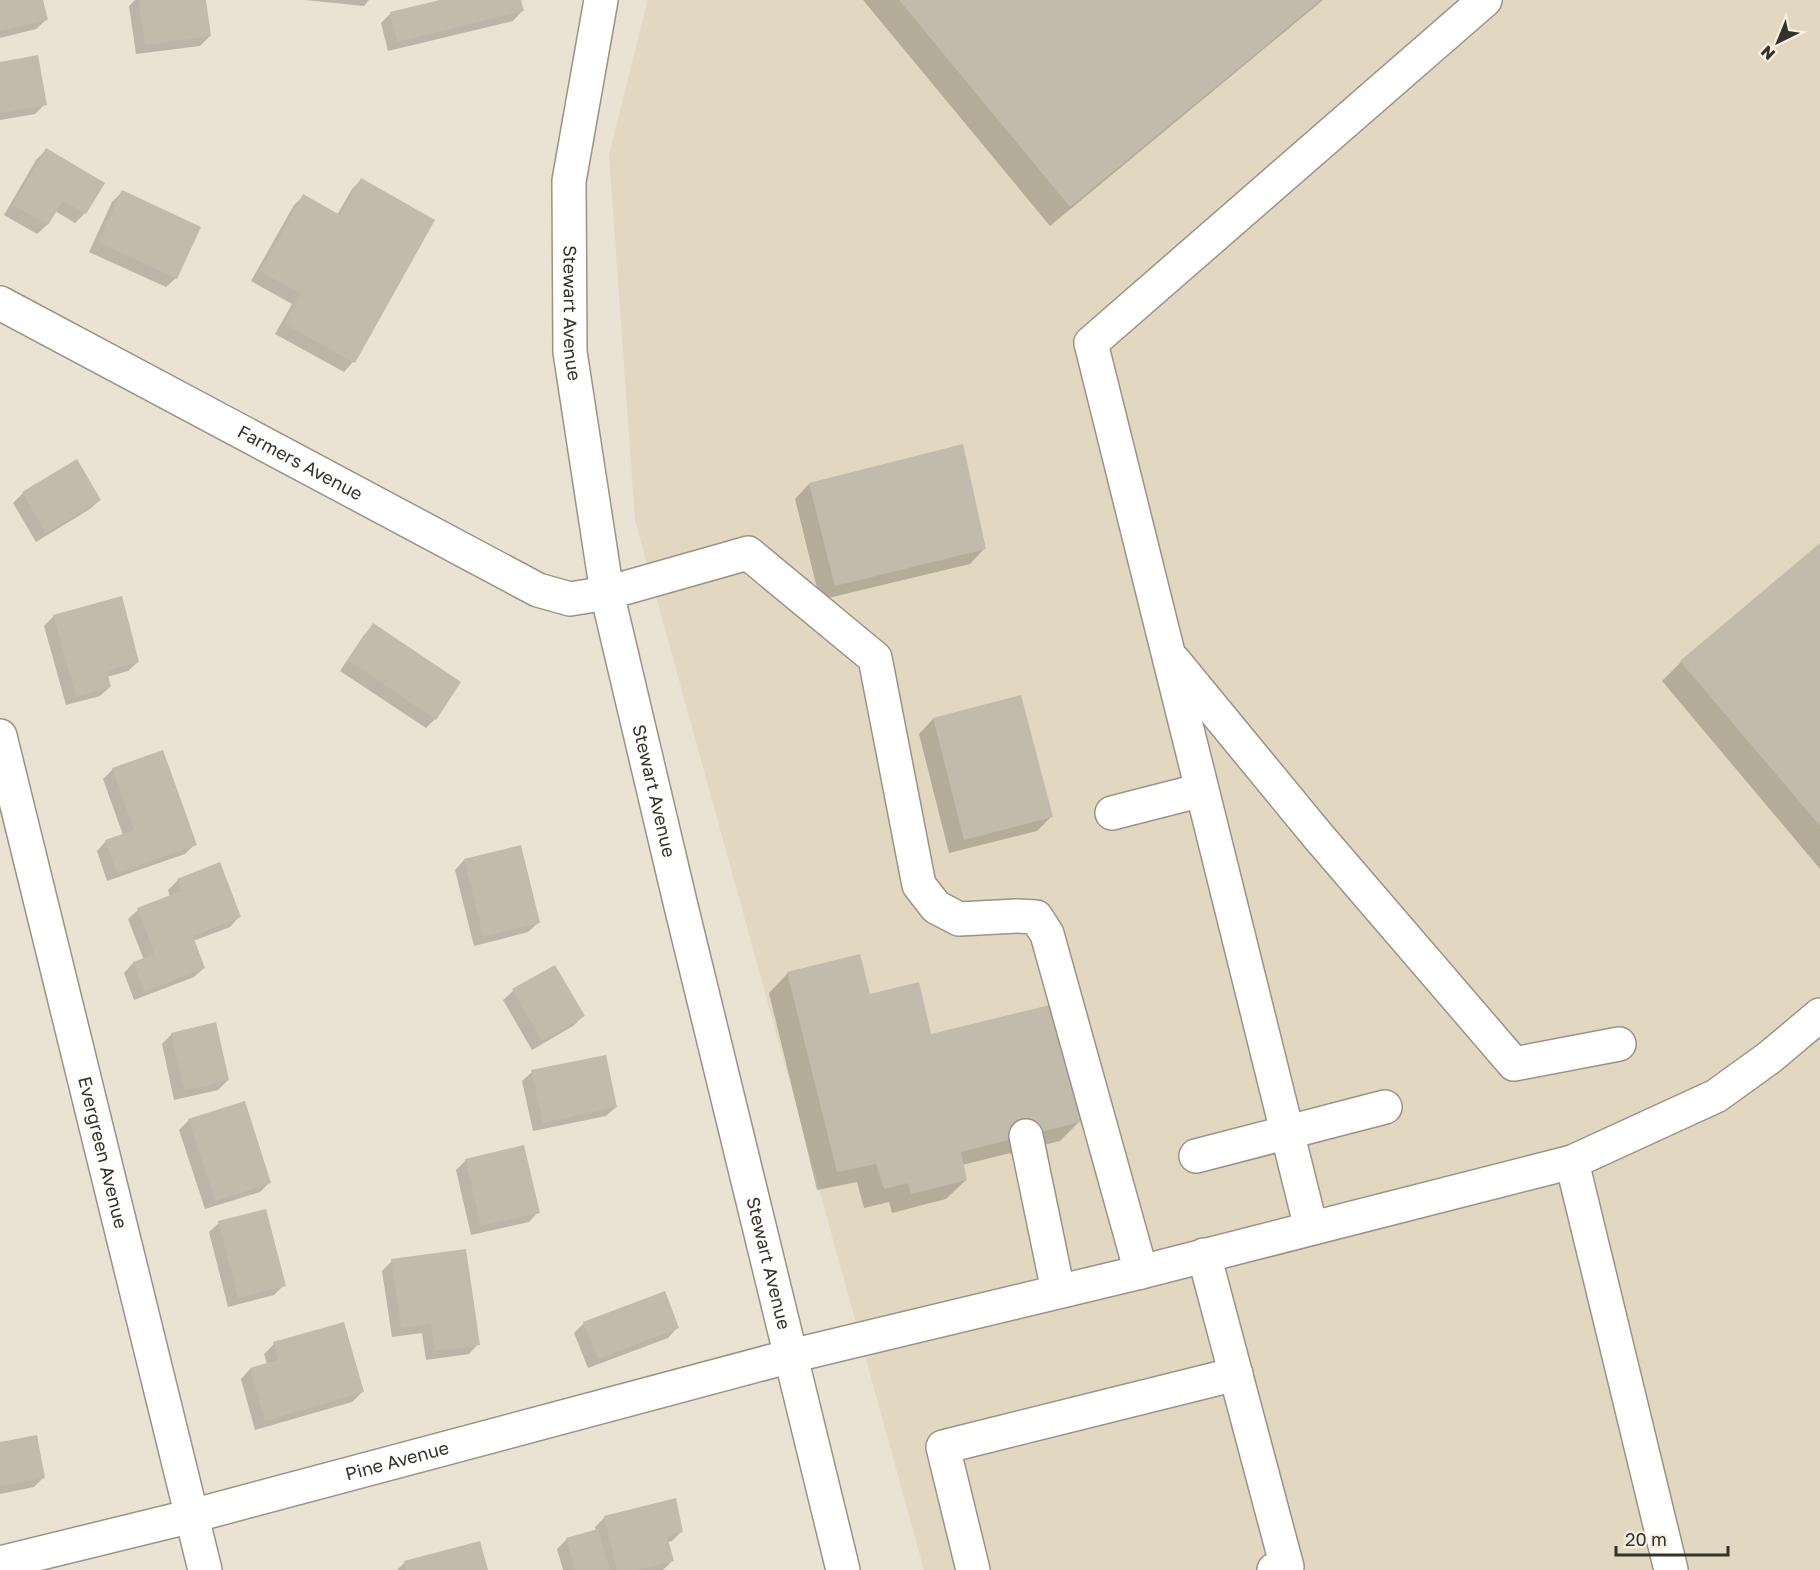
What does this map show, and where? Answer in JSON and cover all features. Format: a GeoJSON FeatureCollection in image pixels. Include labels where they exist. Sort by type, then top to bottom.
{"type":"FeatureCollection","features":[{"type":"Feature","properties":{"kind":"street","name":"Stewart Avenue"},"geometry":{"type":"LineString","coordinates":[[601,0],[569,182],[570,352],[607,594],[843,1570]]}},
{"type":"Feature","properties":{"kind":"street"},"geometry":{"type":"LineString","coordinates":[[1311,1228],[1090,343],[1485,0]]}},
{"type":"Feature","properties":{"kind":"street","name":"Farmers Avenue"},"geometry":{"type":"LineString","coordinates":[[0,303],[538,590],[570,599],[607,594],[748,553],[875,658],[919,885],[936,908],[959,920],[1036,917],[1047,934],[1141,1272]]}},
{"type":"Feature","properties":{"kind":"street"},"geometry":{"type":"LineString","coordinates":[[1168,653],[1318,837],[1514,1064],[1619,1044]]}},
{"type":"Feature","properties":{"kind":"street","name":"Evergreen Avenue"},"geometry":{"type":"LineString","coordinates":[[0,736],[205,1570]]}},
{"type":"Feature","properties":{"kind":"street"},"geometry":{"type":"LineString","coordinates":[[1112,813],[1202,790]]}},
{"type":"Feature","properties":{"kind":"street","name":"Pine Avenue"},"geometry":{"type":"LineString","coordinates":[[0,1563],[192,1516],[791,1356],[1141,1272],[1572,1162],[1716,1096],[1770,1057],[1820,1015]]}},
{"type":"Feature","properties":{"kind":"street"},"geometry":{"type":"LineString","coordinates":[[1196,1156],[1385,1107]]}},
{"type":"Feature","properties":{"kind":"street"},"geometry":{"type":"LineString","coordinates":[[1026,1136],[1058,1291]]}},
{"type":"Feature","properties":{"kind":"street"},"geometry":{"type":"LineString","coordinates":[[1572,1162],[1671,1570]]}},
{"type":"Feature","properties":{"kind":"street"},"geometry":{"type":"LineString","coordinates":[[1204,1255],[1287,1567],[1274,1570]]}},
{"type":"Feature","properties":{"kind":"street"},"geometry":{"type":"LineString","coordinates":[[973,1570],[943,1447],[1236,1374]]}},
{"type":"Feature","properties":{"kind":"shaded area"},"geometry":{"type":"Polygon","coordinates":[[[648,0],[1820,0],[1820,1570],[924,1570],[635,520],[609,155],[648,0]]]}},
{"type":"Feature","properties":{"kind":"building"},"geometry":{"type":"Polygon","coordinates":[[[0,0],[43,0],[48,20],[0,31],[0,0]]]}},
{"type":"Feature","properties":{"kind":"building"},"geometry":{"type":"Polygon","coordinates":[[[139,0],[206,0],[211,36],[145,45],[139,0]]]}},
{"type":"Feature","properties":{"kind":"building"},"geometry":{"type":"Polygon","coordinates":[[[440,0],[521,0],[524,11],[397,42],[390,12],[440,0]]]}},
{"type":"Feature","properties":{"kind":"building"},"geometry":{"type":"Polygon","coordinates":[[[899,0],[1321,0],[1070,207],[899,0]]]}},
{"type":"Feature","properties":{"kind":"building"},"geometry":{"type":"Polygon","coordinates":[[[38,55],[47,105],[0,113],[0,62],[38,55]]]}},
{"type":"Feature","properties":{"kind":"building"},"geometry":{"type":"Polygon","coordinates":[[[46,148],[105,183],[86,214],[63,201],[48,225],[13,205],[46,148]]]}},
{"type":"Feature","properties":{"kind":"building"},"geometry":{"type":"Polygon","coordinates":[[[361,178],[435,220],[355,363],[284,324],[301,294],[260,271],[303,194],[340,215],[361,178]]]}},
{"type":"Feature","properties":{"kind":"building"},"geometry":{"type":"Polygon","coordinates":[[[122,190],[201,227],[177,279],[98,242],[122,190]]]}},
{"type":"Feature","properties":{"kind":"building"},"geometry":{"type":"Polygon","coordinates":[[[963,444],[986,549],[835,586],[809,483],[963,444]]]}},
{"type":"Feature","properties":{"kind":"building"},"geometry":{"type":"Polygon","coordinates":[[[77,459],[101,500],[46,533],[22,492],[77,459]]]}},
{"type":"Feature","properties":{"kind":"building"},"geometry":{"type":"Polygon","coordinates":[[[1820,543],[1820,826],[1680,661],[1820,543]]]}},
{"type":"Feature","properties":{"kind":"building"},"geometry":{"type":"Polygon","coordinates":[[[122,596],[139,662],[107,671],[111,687],[76,697],[53,615],[122,596]]]}},
{"type":"Feature","properties":{"kind":"building"},"geometry":{"type":"Polygon","coordinates":[[[373,623],[461,682],[436,720],[348,660],[373,623]]]}},
{"type":"Feature","properties":{"kind":"building"},"geometry":{"type":"Polygon","coordinates":[[[1021,695],[1053,817],[964,840],[933,718],[1021,695]]]}},
{"type":"Feature","properties":{"kind":"building"},"geometry":{"type":"Polygon","coordinates":[[[163,750],[197,845],[117,873],[105,840],[134,830],[112,768],[163,750]]]}},
{"type":"Feature","properties":{"kind":"building"},"geometry":{"type":"Polygon","coordinates":[[[521,845],[540,923],[483,937],[464,859],[521,845]]]}},
{"type":"Feature","properties":{"kind":"building"},"geometry":{"type":"Polygon","coordinates":[[[220,862],[241,917],[193,936],[205,968],[144,992],[133,962],[155,954],[137,908],[181,891],[177,879],[220,862]]]}},
{"type":"Feature","properties":{"kind":"building"},"geometry":{"type":"Polygon","coordinates":[[[860,954],[870,994],[919,982],[931,1034],[1054,1004],[1081,1122],[961,1152],[967,1180],[911,1194],[908,1183],[884,1189],[876,1164],[837,1172],[787,972],[860,954]]]}},
{"type":"Feature","properties":{"kind":"building"},"geometry":{"type":"Polygon","coordinates":[[[555,965],[585,1016],[542,1041],[512,989],[555,965]]]}},
{"type":"Feature","properties":{"kind":"building"},"geometry":{"type":"Polygon","coordinates":[[[216,1022],[229,1080],[184,1091],[171,1033],[216,1022]]]}},
{"type":"Feature","properties":{"kind":"building"},"geometry":{"type":"Polygon","coordinates":[[[606,1055],[617,1107],[543,1123],[531,1070],[606,1055]]]}},
{"type":"Feature","properties":{"kind":"building"},"geometry":{"type":"Polygon","coordinates":[[[245,1101],[271,1183],[215,1201],[188,1119],[245,1101]]]}},
{"type":"Feature","properties":{"kind":"building"},"geometry":{"type":"Polygon","coordinates":[[[524,1145],[540,1213],[481,1226],[465,1159],[524,1145]]]}},
{"type":"Feature","properties":{"kind":"building"},"geometry":{"type":"Polygon","coordinates":[[[266,1209],[286,1286],[238,1298],[218,1221],[266,1209]]]}},
{"type":"Feature","properties":{"kind":"building"},"geometry":{"type":"Polygon","coordinates":[[[466,1249],[480,1345],[435,1351],[431,1324],[401,1328],[391,1259],[466,1249]]]}},
{"type":"Feature","properties":{"kind":"building"},"geometry":{"type":"Polygon","coordinates":[[[665,1291],[679,1328],[598,1359],[583,1322],[665,1291]]]}},
{"type":"Feature","properties":{"kind":"building"},"geometry":{"type":"Polygon","coordinates":[[[344,1322],[364,1392],[265,1421],[250,1368],[278,1360],[273,1342],[344,1322]]]}},
{"type":"Feature","properties":{"kind":"building"},"geometry":{"type":"Polygon","coordinates":[[[37,1435],[45,1478],[0,1486],[0,1442],[37,1435]]]}},
{"type":"Feature","properties":{"kind":"building"},"geometry":{"type":"Polygon","coordinates":[[[676,1498],[683,1532],[667,1536],[674,1561],[637,1570],[617,1570],[604,1516],[676,1498]]]}},
{"type":"Feature","properties":{"kind":"building"},"geometry":{"type":"Polygon","coordinates":[[[598,1529],[610,1570],[575,1570],[566,1538],[598,1529]]]}},
{"type":"Feature","properties":{"kind":"building"},"geometry":{"type":"Polygon","coordinates":[[[480,1541],[488,1570],[406,1570],[404,1561],[480,1541]]]}}]}
